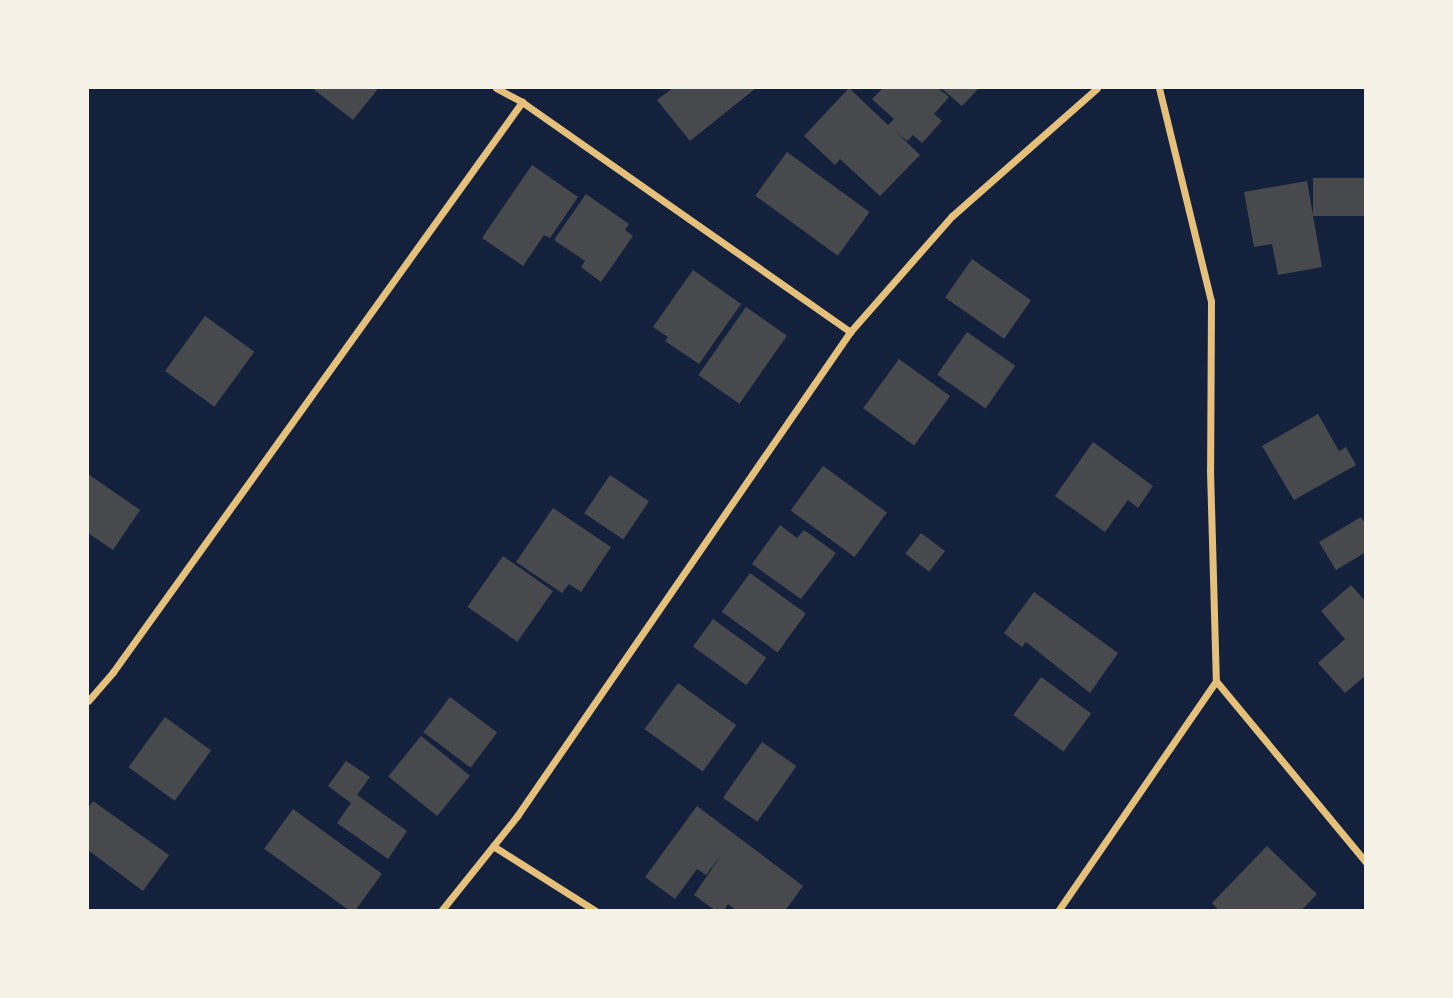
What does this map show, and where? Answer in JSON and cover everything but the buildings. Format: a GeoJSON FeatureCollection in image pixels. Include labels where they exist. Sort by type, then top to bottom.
{"type":"FeatureCollection","features":[{"type":"Feature","properties":{"kind":"street"},"geometry":{"type":"LineString","coordinates":[[496,88],[522,102],[850,332]]}},
{"type":"Feature","properties":{"kind":"street"},"geometry":{"type":"LineString","coordinates":[[441,911],[493,846],[850,332],[952,216],[1097,88]]}},
{"type":"Feature","properties":{"kind":"street"},"geometry":{"type":"LineString","coordinates":[[1058,911],[1216,681],[1210,470],[1211,301],[1159,88]]}},
{"type":"Feature","properties":{"kind":"street"},"geometry":{"type":"LineString","coordinates":[[88,701],[113,671],[522,102]]}},
{"type":"Feature","properties":{"kind":"street"},"geometry":{"type":"LineString","coordinates":[[1216,681],[1366,862]]}},
{"type":"Feature","properties":{"kind":"street"},"geometry":{"type":"LineString","coordinates":[[493,846],[596,911]]}}]}
